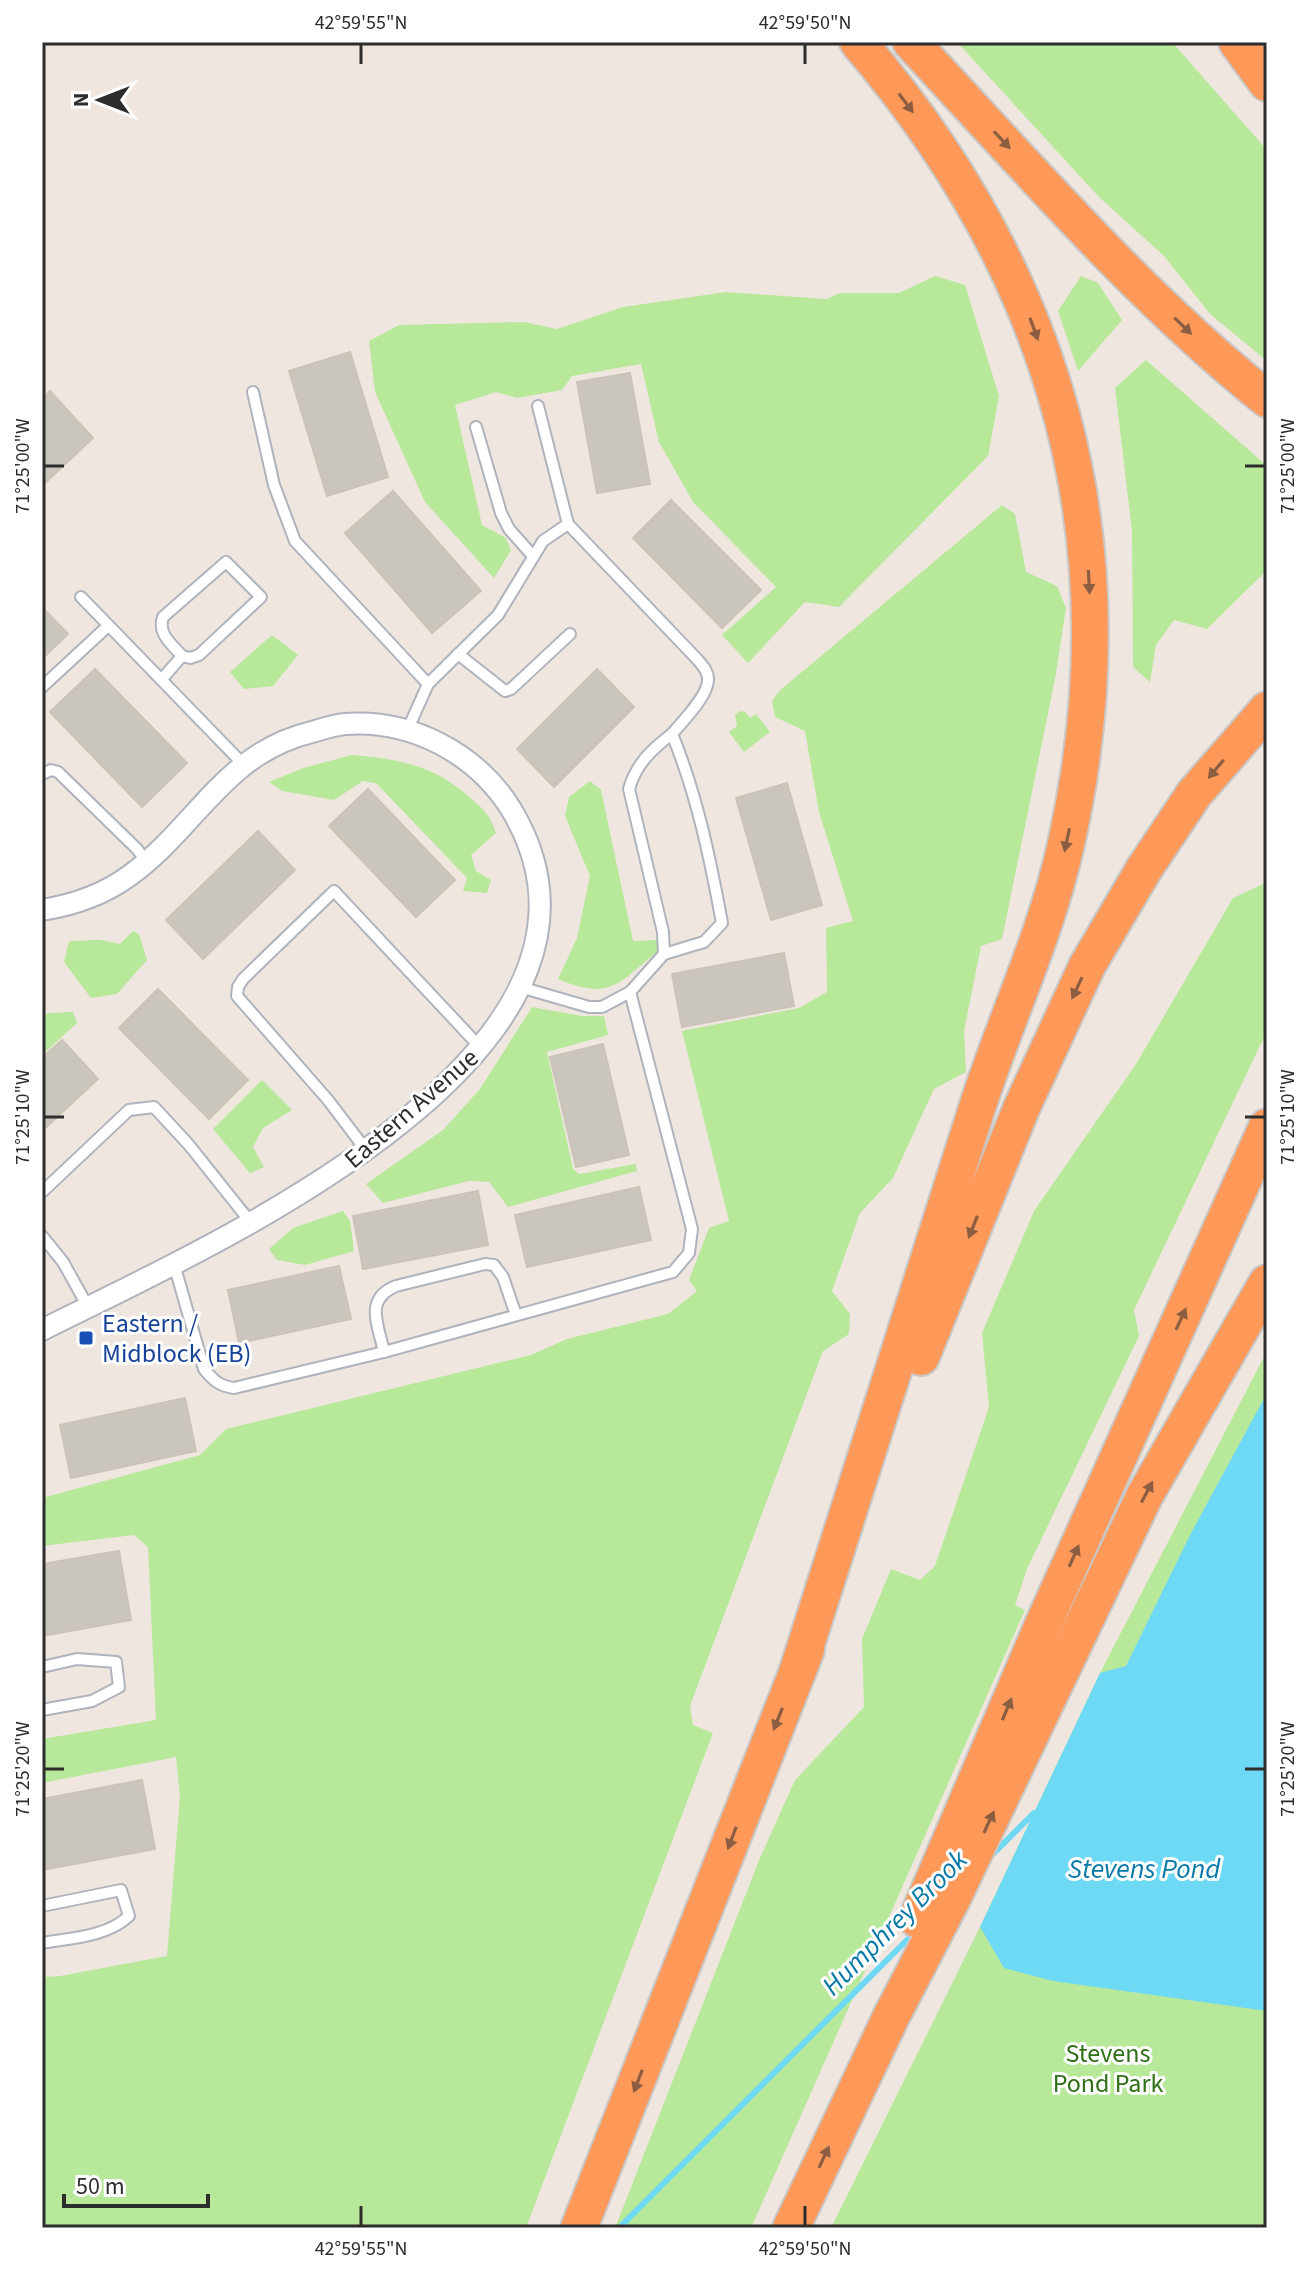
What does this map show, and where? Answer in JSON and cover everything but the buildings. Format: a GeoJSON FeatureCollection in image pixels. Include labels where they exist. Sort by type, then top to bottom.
{"type":"FeatureCollection","features":[{"type":"Feature","properties":{"kind":"highway"},"geometry":{"type":"LineString","coordinates":[[797,1673],[983,1088],[1055,888],[1083,756],[1091,665],[1089,575],[1078,484],[1058,396],[1027,310],[988,228],[942,151],[858,42]]}},
{"type":"Feature","properties":{"kind":"highway"},"geometry":{"type":"LineString","coordinates":[[911,42],[1105,249],[1185,328],[1267,399]]}},
{"type":"Feature","properties":{"kind":"highway"},"geometry":{"type":"LineString","coordinates":[[1237,42],[1267,83]]}},
{"type":"Feature","properties":{"kind":"highway"},"geometry":{"type":"LineString","coordinates":[[579,2228],[936,1317],[1021,1109],[1087,966],[1144,869],[1194,794],[1267,710]]}},
{"type":"Feature","properties":{"kind":"highway"},"geometry":{"type":"LineString","coordinates":[[791,2228],[891,2017],[908,1939],[1059,1632],[1267,1127]]}},
{"type":"Feature","properties":{"kind":"highway"},"geometry":{"type":"LineString","coordinates":[[1059,1632],[1145,1495],[1264,1287]]}},
{"type":"Feature","properties":{"kind":"street","name":"Eastern Avenue"},"geometry":{"type":"LineString","coordinates":[[42,910],[65,906],[108,890],[147,862],[243,764],[278,743],[341,724],[385,726],[407,731],[448,748],[484,775],[507,803],[525,835],[536,870],[541,915],[530,963],[520,987],[480,1048],[430,1097],[339,1171],[252,1224],[42,1330]]}},
{"type":"Feature","properties":{"kind":"lane"},"geometry":{"type":"LineString","coordinates":[[253,392],[274,485],[283,516],[295,541],[428,684]]}},
{"type":"Feature","properties":{"kind":"lane"},"geometry":{"type":"LineString","coordinates":[[538,406],[568,524],[706,670],[708,681],[705,692],[672,734],[648,754],[633,773],[629,789],[663,932],[664,954]]}},
{"type":"Feature","properties":{"kind":"lane"},"geometry":{"type":"LineString","coordinates":[[476,427],[501,513],[509,529],[533,556]]}},
{"type":"Feature","properties":{"kind":"lane"},"geometry":{"type":"LineString","coordinates":[[407,731],[428,684],[498,615],[543,541],[568,524]]}},
{"type":"Feature","properties":{"kind":"lane"},"geometry":{"type":"LineString","coordinates":[[226,562],[261,597],[199,655],[190,658],[182,656],[162,632],[160,625],[163,617],[226,562]]}},
{"type":"Feature","properties":{"kind":"lane"},"geometry":{"type":"LineString","coordinates":[[81,597],[243,764]]}},
{"type":"Feature","properties":{"kind":"lane"},"geometry":{"type":"LineString","coordinates":[[42,687],[108,626]]}},
{"type":"Feature","properties":{"kind":"lane"},"geometry":{"type":"LineString","coordinates":[[458,654],[505,691],[511,689],[570,634]]}},
{"type":"Feature","properties":{"kind":"lane"},"geometry":{"type":"LineString","coordinates":[[162,679],[182,656]]}},
{"type":"Feature","properties":{"kind":"lane"},"geometry":{"type":"LineString","coordinates":[[520,987],[589,1007],[602,1007],[630,992],[664,954],[704,942],[722,923],[709,852],[690,777],[672,734]]}},
{"type":"Feature","properties":{"kind":"lane"},"geometry":{"type":"LineString","coordinates":[[42,774],[51,770],[58,772],[147,862]]}},
{"type":"Feature","properties":{"kind":"lane"},"geometry":{"type":"LineString","coordinates":[[366,1150],[328,1100],[237,996],[243,979],[334,891],[480,1048]]}},
{"type":"Feature","properties":{"kind":"lane"},"geometry":{"type":"LineString","coordinates":[[174,1264],[204,1369],[212,1380],[223,1387],[234,1388],[384,1352],[673,1272],[689,1253],[692,1229],[630,992]]}},
{"type":"Feature","properties":{"kind":"lane"},"geometry":{"type":"LineString","coordinates":[[42,1192],[129,1110],[154,1107],[189,1145],[252,1224]]}},
{"type":"Feature","properties":{"kind":"lane"},"geometry":{"type":"LineString","coordinates":[[42,1236],[63,1262],[88,1307]]}},
{"type":"Feature","properties":{"kind":"lane"},"geometry":{"type":"LineString","coordinates":[[384,1352],[376,1312],[377,1301],[383,1291],[396,1286],[485,1264],[494,1265],[503,1277],[516,1315]]}},
{"type":"Feature","properties":{"kind":"lane"},"geometry":{"type":"LineString","coordinates":[[42,1667],[77,1659],[116,1662],[119,1687],[92,1701],[42,1710]]}},
{"type":"Feature","properties":{"kind":"lane"},"geometry":{"type":"LineString","coordinates":[[42,1906],[121,1890],[129,1916],[106,1931],[42,1943]]}},
{"type":"Feature","properties":{"kind":"green space"},"geometry":{"type":"Polygon","coordinates":[[[957,42],[1172,42],[1267,150],[1267,361],[1210,314],[1164,256],[1099,197],[957,42]]]}},
{"type":"Feature","properties":{"kind":"green space"},"geometry":{"type":"Polygon","coordinates":[[[935,276],[965,285],[999,396],[988,456],[839,607],[805,602],[748,663],[722,635],[776,587],[693,502],[659,442],[641,364],[572,376],[562,390],[517,398],[496,392],[455,405],[482,525],[506,538],[511,550],[494,578],[425,502],[375,392],[369,341],[399,325],[524,322],[557,329],[623,307],[726,292],[827,299],[840,293],[899,293],[935,276]]]}},
{"type":"Feature","properties":{"kind":"green space"},"geometry":{"type":"Polygon","coordinates":[[[1081,276],[1098,283],[1122,320],[1078,371],[1058,311],[1081,276]]]}},
{"type":"Feature","properties":{"kind":"green space"},"geometry":{"type":"Polygon","coordinates":[[[1146,360],[1267,466],[1267,570],[1207,629],[1174,620],[1156,645],[1150,682],[1133,667],[1132,531],[1115,388],[1146,360]]]}},
{"type":"Feature","properties":{"kind":"green space"},"geometry":{"type":"Polygon","coordinates":[[[1002,505],[1015,514],[1026,572],[1057,586],[1066,608],[1055,679],[1002,939],[981,946],[964,1031],[966,1072],[934,1089],[893,1178],[860,1213],[832,1291],[850,1314],[849,1334],[823,1351],[690,1706],[693,1725],[713,1733],[526,2228],[42,2228],[42,1977],[167,1956],[180,1796],[176,1757],[42,1783],[42,1739],[156,1720],[148,1547],[134,1535],[42,1546],[42,1498],[200,1455],[226,1429],[531,1355],[567,1339],[668,1314],[697,1291],[689,1280],[709,1228],[729,1221],[682,1031],[799,1008],[827,992],[826,928],[853,921],[819,812],[805,731],[775,717],[772,701],[779,691],[1002,505]]]}},
{"type":"Feature","properties":{"kind":"green space"},"geometry":{"type":"Polygon","coordinates":[[[272,635],[298,655],[273,686],[244,689],[230,672],[272,635]]]}},
{"type":"Feature","properties":{"kind":"green space"},"geometry":{"type":"Polygon","coordinates":[[[740,711],[750,718],[756,714],[770,732],[744,752],[729,732],[737,726],[735,715],[740,711]]]}},
{"type":"Feature","properties":{"kind":"green space"},"geometry":{"type":"Polygon","coordinates":[[[352,755],[399,761],[427,770],[454,785],[488,815],[496,833],[471,855],[476,871],[491,880],[487,893],[463,891],[467,878],[376,783],[363,781],[334,800],[282,791],[269,782],[303,768],[352,755]]]}},
{"type":"Feature","properties":{"kind":"green space"},"geometry":{"type":"Polygon","coordinates":[[[590,781],[601,790],[633,941],[659,940],[657,952],[622,980],[602,989],[590,989],[558,979],[577,938],[590,876],[565,816],[569,797],[590,781]]]}},
{"type":"Feature","properties":{"kind":"green space"},"geometry":{"type":"Polygon","coordinates":[[[1267,882],[1267,1031],[1134,1310],[1139,1336],[1027,1569],[1015,1605],[1025,1610],[751,2228],[615,2228],[760,1858],[795,1780],[864,1707],[862,1639],[891,1569],[920,1580],[935,1566],[989,1407],[982,1333],[1034,1211],[1136,1064],[1233,898],[1267,882]]]}},
{"type":"Feature","properties":{"kind":"green space"},"geometry":{"type":"Polygon","coordinates":[[[133,931],[139,934],[147,960],[117,994],[91,998],[64,962],[69,941],[100,940],[120,944],[133,931]]]}},
{"type":"Feature","properties":{"kind":"green space"},"geometry":{"type":"Polygon","coordinates":[[[532,1007],[582,1016],[604,1016],[608,1035],[547,1052],[573,1169],[579,1174],[636,1164],[637,1171],[508,1207],[489,1182],[469,1181],[383,1203],[366,1184],[443,1130],[480,1089],[532,1007]]]}},
{"type":"Feature","properties":{"kind":"green space"},"geometry":{"type":"Polygon","coordinates":[[[73,1012],[77,1023],[42,1055],[42,1018],[48,1013],[73,1012]]]}},
{"type":"Feature","properties":{"kind":"green space"},"geometry":{"type":"Polygon","coordinates":[[[262,1080],[292,1110],[263,1128],[253,1147],[264,1167],[250,1173],[213,1129],[262,1080]]]}},
{"type":"Feature","properties":{"kind":"green space"},"geometry":{"type":"Polygon","coordinates":[[[343,1211],[350,1221],[354,1251],[305,1265],[277,1260],[269,1249],[293,1228],[343,1211]]]}},
{"type":"Feature","properties":{"kind":"green space","name":"Stevens Pond Park"},"geometry":{"type":"Polygon","coordinates":[[[1267,1351],[1267,2228],[831,2228],[980,1927],[1100,1673],[1267,1351]]]}},
{"type":"Feature","properties":{"kind":"water","name":"Stevens Pond"},"geometry":{"type":"Polygon","coordinates":[[[1267,1393],[1267,2011],[1053,1981],[1004,1968],[980,1927],[1100,1673],[1126,1666],[1190,1535],[1267,1393]]]}},
{"type":"Feature","properties":{"kind":"waterway","name":"Humphrey Brook"},"geometry":{"type":"LineString","coordinates":[[989,1858],[1034,1813],[1040,1814]]}},
{"type":"Feature","properties":{"kind":"waterway","name":"Humphrey Brook"},"geometry":{"type":"LineString","coordinates":[[619,2228],[916,1931]]}},
{"type":"Feature","properties":{"kind":"place","name":"Eastern / Midblock (EB)"},"geometry":{"type":"Point","coordinates":[86,1338]}}]}
